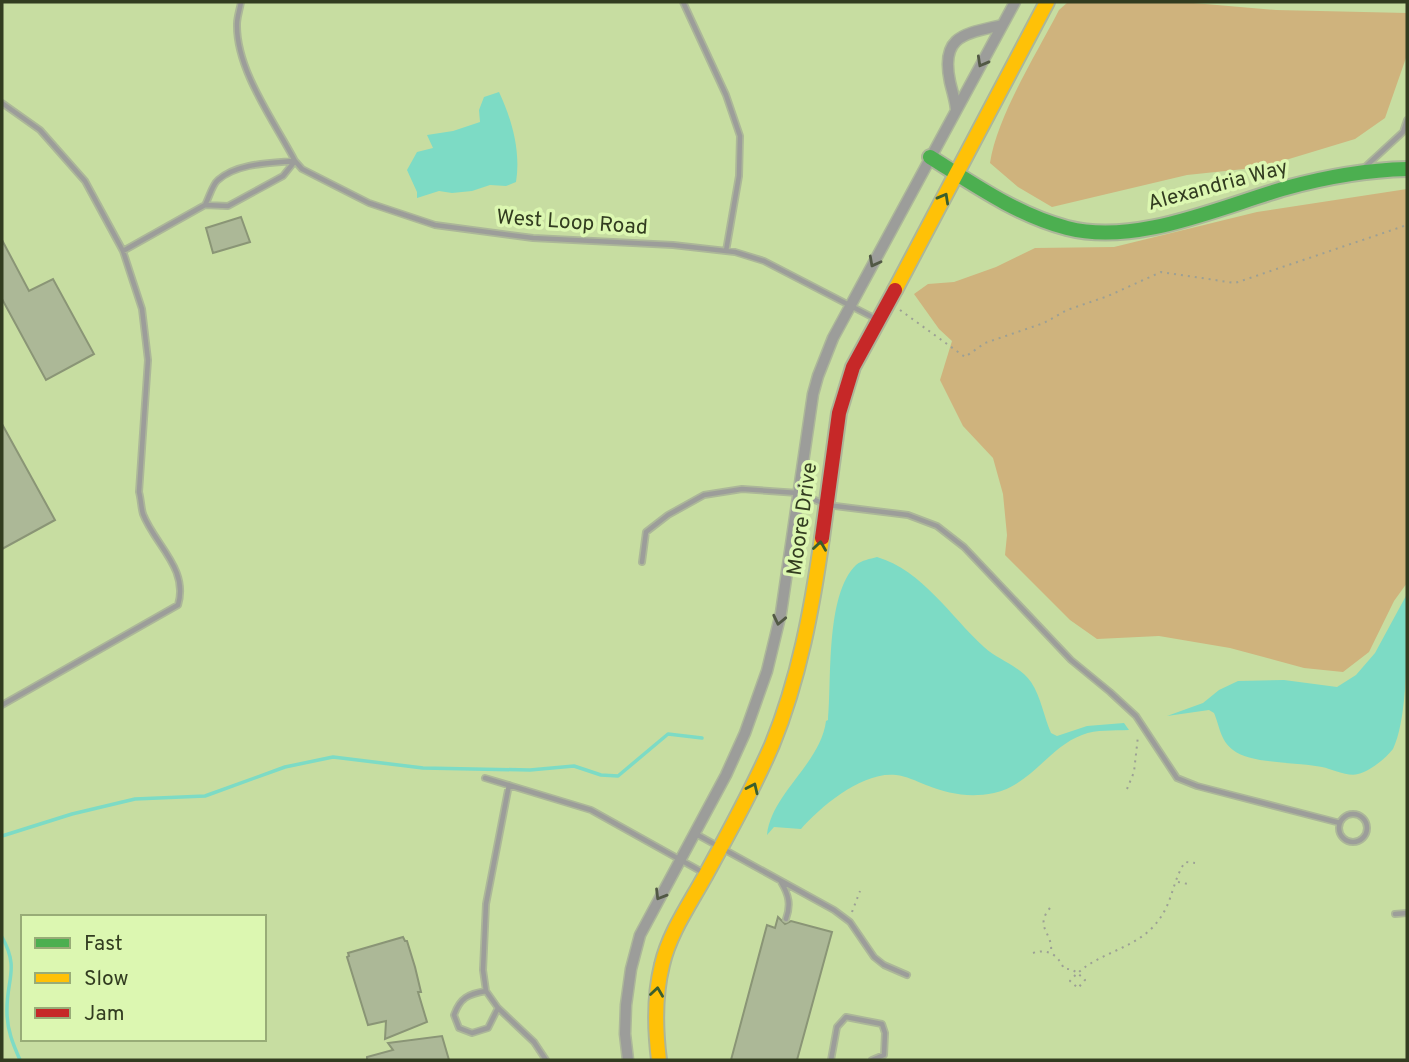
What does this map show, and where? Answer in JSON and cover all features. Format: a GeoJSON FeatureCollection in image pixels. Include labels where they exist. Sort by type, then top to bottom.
{"type":"FeatureCollection","features":[{"type":"Feature","properties":{"kind":"street","name":"Moore Drive"},"geometry":{"type":"LineString","coordinates":[[628,1060],[626,1004],[639,935],[726,775],[745,733],[767,671],[781,613],[808,423],[818,376],[833,338],[1015,2]]}},
{"type":"Feature","properties":{"kind":"street","name":"Moore Drive"},"geometry":{"type":"LineString","coordinates":[[659,1060],[655,1006],[662,963],[673,934],[760,774],[793,686],[813,602],[841,404],[853,367],[958,174],[1046,2]]}},
{"type":"Feature","properties":{"kind":"street"},"geometry":{"type":"LineString","coordinates":[[956,110],[947,66],[949,48],[961,36],[1002,25]]}},
{"type":"Feature","properties":{"kind":"street","name":"Alexandria Way"},"geometry":{"type":"LineString","coordinates":[[930,157],[1013,207],[1060,225],[1088,232],[1171,223],[1288,188],[1361,170],[1407,169]]}},
{"type":"Feature","properties":{"kind":"lane"},"geometry":{"type":"LineString","coordinates":[[241,2],[237,23],[240,52],[249,75],[295,161]]}},
{"type":"Feature","properties":{"kind":"lane"},"geometry":{"type":"LineString","coordinates":[[683,2],[726,95],[740,136],[739,176],[726,251]]}},
{"type":"Feature","properties":{"kind":"lane"},"geometry":{"type":"LineString","coordinates":[[2,103],[40,130],[85,181],[123,251],[142,309],[148,360],[139,492],[143,513],[179,574],[182,592],[178,605],[2,705]]}},
{"type":"Feature","properties":{"kind":"lane"},"geometry":{"type":"LineString","coordinates":[[1361,170],[1403,132],[1407,120]]}},
{"type":"Feature","properties":{"kind":"lane"},"geometry":{"type":"LineString","coordinates":[[205,205],[216,181],[235,171],[262,164],[295,161]]}},
{"type":"Feature","properties":{"kind":"lane"},"geometry":{"type":"LineString","coordinates":[[123,251],[205,205],[228,206],[283,176],[295,161]]}},
{"type":"Feature","properties":{"kind":"lane","name":"West Loop Road"},"geometry":{"type":"LineString","coordinates":[[295,161],[302,169],[369,203],[435,225],[533,238],[726,251],[764,261],[877,319]]}},
{"type":"Feature","properties":{"kind":"lane"},"geometry":{"type":"LineString","coordinates":[[642,562],[646,532],[668,515],[704,495],[741,489],[798,493],[827,505],[908,515],[937,526],[964,548],[1071,660],[1136,716],[1177,778],[1197,786],[1340,823]]}},
{"type":"Feature","properties":{"kind":"lane"},"geometry":{"type":"LineString","coordinates":[[485,778],[591,810],[706,874]]}},
{"type":"Feature","properties":{"kind":"lane"},"geometry":{"type":"LineString","coordinates":[[509,785],[486,904],[483,970],[486,991],[498,1008],[534,1042],[546,1060]]}},
{"type":"Feature","properties":{"kind":"lane"},"geometry":{"type":"LineString","coordinates":[[1351,814],[1360,816],[1366,823],[1365,837],[1353,843],[1344,840],[1339,832],[1340,823],[1351,814]]}},
{"type":"Feature","properties":{"kind":"lane"},"geometry":{"type":"LineString","coordinates":[[696,833],[834,910],[850,922],[874,957],[884,965],[907,975]]}},
{"type":"Feature","properties":{"kind":"lane"},"geometry":{"type":"LineString","coordinates":[[781,881],[789,895],[786,919]]}},
{"type":"Feature","properties":{"kind":"lane"},"geometry":{"type":"LineString","coordinates":[[1395,914],[1407,913]]}},
{"type":"Feature","properties":{"kind":"lane"},"geometry":{"type":"LineString","coordinates":[[486,991],[471,994],[459,1001],[454,1015],[459,1028],[472,1033],[488,1028],[498,1008]]}},
{"type":"Feature","properties":{"kind":"lane"},"geometry":{"type":"LineString","coordinates":[[831,1060],[837,1027],[846,1017],[882,1024],[886,1032],[884,1055],[872,1060]]}},
{"type":"Feature","properties":{"kind":"path"},"geometry":{"type":"LineString","coordinates":[[887,302],[928,328],[965,357],[985,343],[1044,323],[1067,310],[1108,296],[1161,272],[1235,283],[1407,225]]}},
{"type":"Feature","properties":{"kind":"path"},"geometry":{"type":"LineString","coordinates":[[1127,789],[1135,766],[1139,733]]}},
{"type":"Feature","properties":{"kind":"path"},"geometry":{"type":"LineString","coordinates":[[1050,908],[1045,914],[1043,928],[1051,943],[1051,952],[1064,969],[1077,973],[1088,963],[1121,950],[1143,936],[1167,909],[1185,862],[1195,863]]}},
{"type":"Feature","properties":{"kind":"path"},"geometry":{"type":"LineString","coordinates":[[1177,881],[1188,884],[1189,881]]}},
{"type":"Feature","properties":{"kind":"path"},"geometry":{"type":"LineString","coordinates":[[851,914],[857,906],[860,891]]}},
{"type":"Feature","properties":{"kind":"path"},"geometry":{"type":"LineString","coordinates":[[1033,953],[1051,952]]}},
{"type":"Feature","properties":{"kind":"shaded area"},"geometry":{"type":"Polygon","coordinates":[[[2,2],[1407,2],[1407,1060],[2,1060],[2,2]]]}},
{"type":"Feature","properties":{"kind":"shaded area"},"geometry":{"type":"Polygon","coordinates":[[[1068,2],[1182,2],[1276,10],[1407,13],[1407,55],[1385,118],[1355,139],[1263,167],[1187,175],[1052,207],[1018,187],[990,163],[1009,105],[1059,10],[1068,2]]]}},
{"type":"Feature","properties":{"kind":"shaded area"},"geometry":{"type":"Polygon","coordinates":[[[1407,189],[1407,583],[1394,601],[1369,652],[1343,672],[1304,668],[1230,648],[1159,636],[1097,639],[1070,620],[1005,555],[1007,535],[1003,494],[993,458],[963,426],[940,380],[952,341],[939,329],[914,294],[928,284],[954,282],[996,267],[1035,248],[1114,247],[1257,212],[1407,189]]]}},
{"type":"Feature","properties":{"kind":"water"},"geometry":{"type":"Polygon","coordinates":[[[499,92],[514,136],[516,182],[506,186],[490,185],[472,191],[439,191],[417,198],[407,170],[417,152],[433,148],[427,135],[453,131],[480,122],[479,110],[484,97],[499,92]]]}},
{"type":"Feature","properties":{"kind":"water"},"geometry":{"type":"Polygon","coordinates":[[[877,557],[922,583],[984,647],[1026,676],[1037,694],[1051,733],[1057,736],[1087,726],[1124,723],[1129,730],[1099,731],[1082,735],[1060,748],[1019,782],[994,793],[951,793],[896,775],[883,775],[857,784],[844,792],[801,829],[774,827],[767,835],[777,806],[815,751],[828,720],[832,639],[839,597],[846,579],[858,563],[877,557]]]}},
{"type":"Feature","properties":{"kind":"water"},"geometry":{"type":"Polygon","coordinates":[[[1407,594],[1406,674],[1398,735],[1390,753],[1367,770],[1350,774],[1322,767],[1250,758],[1240,755],[1229,746],[1223,738],[1214,713],[1209,710],[1167,716],[1203,703],[1219,690],[1238,681],[1284,680],[1337,687],[1356,675],[1375,653],[1407,594]]]}},
{"type":"Feature","properties":{"kind":"building"},"geometry":{"type":"Polygon","coordinates":[[[241,217],[250,242],[213,253],[206,228],[241,217]]]}},
{"type":"Feature","properties":{"kind":"building"},"geometry":{"type":"Polygon","coordinates":[[[2,240],[29,291],[53,279],[94,354],[46,380],[2,299],[2,240]]]}},
{"type":"Feature","properties":{"kind":"building"},"geometry":{"type":"Polygon","coordinates":[[[2,424],[55,520],[2,549],[2,424]]]}},
{"type":"Feature","properties":{"kind":"building"},"geometry":{"type":"Polygon","coordinates":[[[778,917],[785,924],[791,921],[832,932],[797,1060],[731,1060],[767,925],[775,928],[778,917]]]}},
{"type":"Feature","properties":{"kind":"building"},"geometry":{"type":"Polygon","coordinates":[[[403,937],[407,941],[415,967],[421,992],[418,992],[427,1022],[385,1039],[386,1021],[368,1025],[347,957],[348,953],[403,937]]]}},
{"type":"Feature","properties":{"kind":"building"},"geometry":{"type":"Polygon","coordinates":[[[442,1036],[449,1060],[367,1060],[367,1057],[393,1050],[388,1043],[442,1036]]]}},
{"type":"Feature","properties":{"kind":"waterway"},"geometry":{"type":"LineString","coordinates":[[2,836],[72,814],[135,799],[205,796],[285,767],[333,757],[423,768],[530,770],[574,766],[601,775],[618,776],[668,734],[702,738]]}},
{"type":"Feature","properties":{"kind":"waterway"},"geometry":{"type":"LineString","coordinates":[[2,937],[11,966],[7,1001],[8,1025],[20,1060]]}},
{"type":"Feature","properties":{"kind":"traffic: fast"},"geometry":{"type":"LineString","coordinates":[[930,157],[996,198],[1031,215],[1067,228],[1094,232],[1149,228],[1316,181],[1407,169]]}},
{"type":"Feature","properties":{"kind":"traffic: slow"},"geometry":{"type":"LineString","coordinates":[[895,290],[1047,2]]}},
{"type":"Feature","properties":{"kind":"traffic: slow"},"geometry":{"type":"LineString","coordinates":[[659,1060],[656,1001],[665,953],[772,745],[790,695],[803,643],[822,538]]}},
{"type":"Feature","properties":{"kind":"traffic: jam"},"geometry":{"type":"LineString","coordinates":[[822,538],[839,413],[853,367],[895,290]]}}]}
